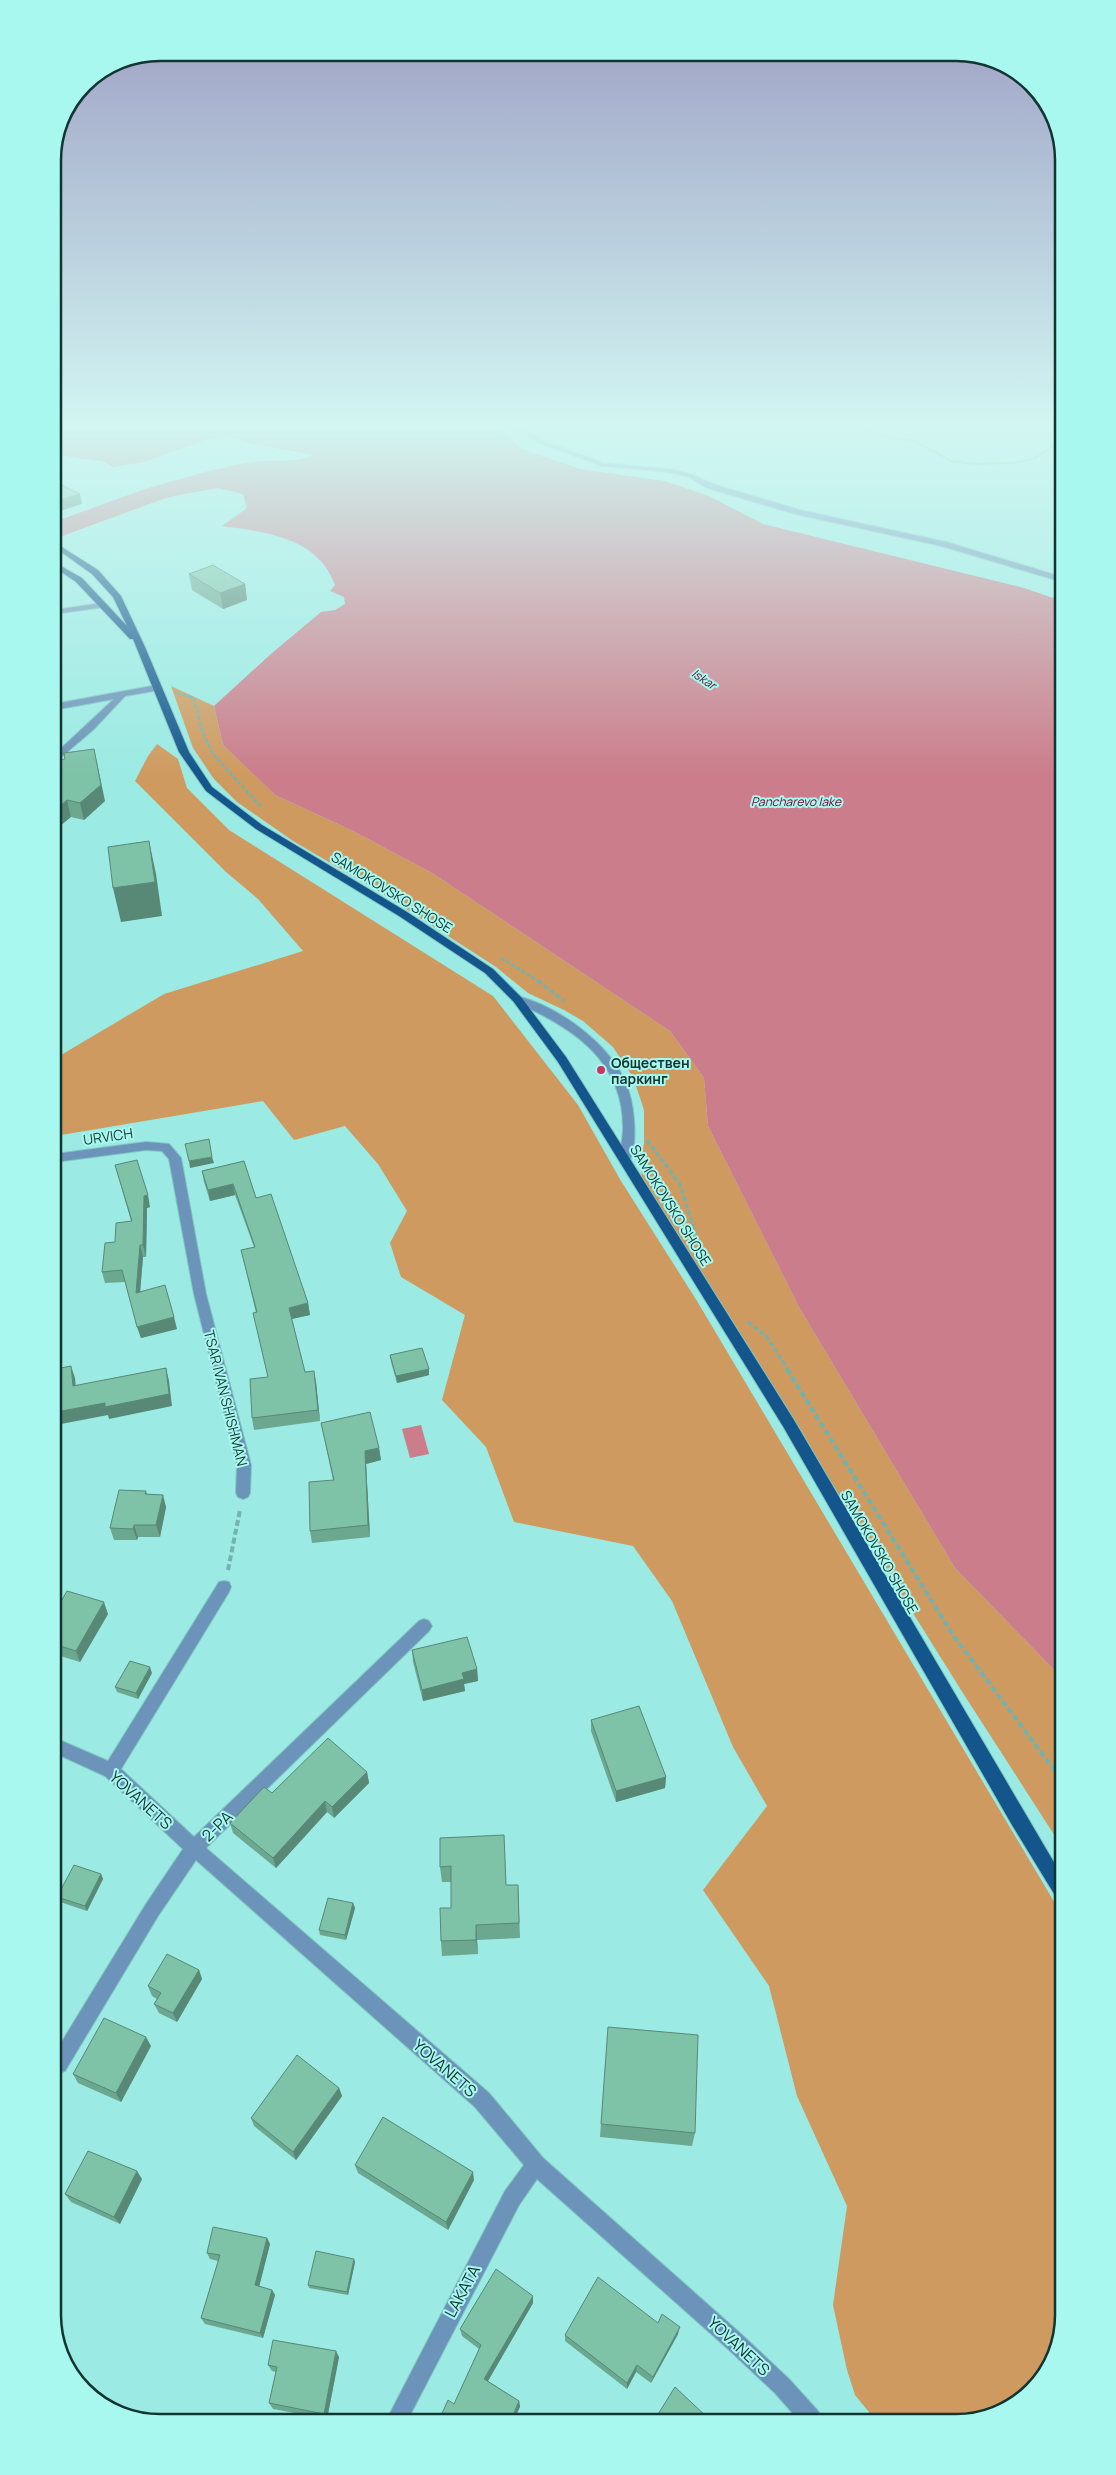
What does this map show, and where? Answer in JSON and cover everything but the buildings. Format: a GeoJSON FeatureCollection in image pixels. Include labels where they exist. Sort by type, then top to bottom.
{"type":"FeatureCollection","features":[{"type":"Feature","properties":{"kind":"main road","name":"SAMOKOVSKO SHOSE"},"geometry":{"type":"LineString","coordinates":[[61,548],[95,572],[117,596],[141,647],[184,752],[209,789],[260,827],[403,914],[489,971],[517,999],[562,1060],[625,1158],[788,1424],[1055,1880]]}},
{"type":"Feature","properties":{"kind":"main road","name":"SAMOKOVSKO SHOSE"},"geometry":{"type":"LineString","coordinates":[[61,569],[78,580],[141,647]]}},
{"type":"Feature","properties":{"kind":"street"},"geometry":{"type":"LineString","coordinates":[[941,544],[1055,578]]}},
{"type":"Feature","properties":{"kind":"street"},"geometry":{"type":"LineString","coordinates":[[61,611],[102,605]]}},
{"type":"Feature","properties":{"kind":"street"},"geometry":{"type":"LineString","coordinates":[[61,706],[158,688]]}},
{"type":"Feature","properties":{"kind":"street"},"geometry":{"type":"LineString","coordinates":[[61,754],[90,728],[123,694]]}},
{"type":"Feature","properties":{"kind":"street"},"geometry":{"type":"LineString","coordinates":[[517,999],[537,1007],[572,1026],[612,1066],[623,1088],[629,1110],[630,1126],[625,1158]]}},
{"type":"Feature","properties":{"kind":"street","name":"URVICH"},"geometry":{"type":"LineString","coordinates":[[61,1157],[146,1146],[165,1148]]}},
{"type":"Feature","properties":{"kind":"street","name":"TSAR IVAN SHISHMAN"},"geometry":{"type":"LineString","coordinates":[[165,1148],[175,1158],[200,1294],[244,1465],[244,1492]]}},
{"type":"Feature","properties":{"kind":"street"},"geometry":{"type":"LineString","coordinates":[[111,1771],[224,1587]]}},
{"type":"Feature","properties":{"kind":"street","name":"2-РА"},"geometry":{"type":"LineString","coordinates":[[61,2059],[152,1910],[194,1848],[424,1626]]}},
{"type":"Feature","properties":{"kind":"street","name":"YOVANETS"},"geometry":{"type":"LineString","coordinates":[[61,1748],[111,1771],[194,1848],[482,2100],[536,2165],[734,2340],[782,2386],[806,2414]]}},
{"type":"Feature","properties":{"kind":"street","name":"LAKATA"},"geometry":{"type":"LineString","coordinates":[[400,2414],[512,2198],[536,2165]]}},
{"type":"Feature","properties":{"kind":"path"},"geometry":{"type":"LineString","coordinates":[[158,688],[194,698],[202,731],[213,754],[262,808]]}},
{"type":"Feature","properties":{"kind":"path"},"geometry":{"type":"LineString","coordinates":[[497,956],[539,981],[565,1002]]}},
{"type":"Feature","properties":{"kind":"path"},"geometry":{"type":"LineString","coordinates":[[630,1126],[644,1136],[680,1184],[700,1246]]}},
{"type":"Feature","properties":{"kind":"path"},"geometry":{"type":"LineString","coordinates":[[740,1316],[767,1337],[953,1635],[1055,1771]]}},
{"type":"Feature","properties":{"kind":"path"},"geometry":{"type":"LineString","coordinates":[[224,1587],[244,1492]]}},
{"type":"Feature","properties":{"kind":"shaded area"},"geometry":{"type":"Polygon","coordinates":[[[171,686],[214,706],[223,745],[275,795],[353,831],[432,873],[670,1031],[704,1078],[708,1126],[800,1309],[955,1568],[1055,1671],[1055,1836],[961,1690],[642,1179],[640,1160],[644,1144],[644,1110],[633,1077],[613,1047],[583,1021],[528,993],[496,967],[380,892],[293,841],[237,802],[214,779],[193,748],[171,686]]]}},
{"type":"Feature","properties":{"kind":"shaded area"},"geometry":{"type":"Polygon","coordinates":[[[157,744],[178,759],[187,788],[229,830],[493,996],[578,1105],[621,1181],[697,1301],[1055,1903],[1055,2321],[1045,2358],[1038,2370],[1026,2385],[1005,2400],[993,2406],[968,2413],[871,2414],[855,2395],[847,2370],[833,2305],[847,2206],[797,2096],[769,1986],[703,1890],[767,1806],[733,1747],[672,1601],[633,1546],[514,1522],[486,1447],[442,1400],[465,1315],[401,1277],[390,1243],[407,1211],[378,1164],[345,1126],[294,1140],[263,1101],[61,1135],[61,1055],[164,994],[303,951],[258,899],[226,872],[135,781],[148,756],[157,744]]]}},
{"type":"Feature","properties":{"kind":"water","name":"Pancharevo lake"},"geometry":{"type":"Polygon","coordinates":[[[296,544],[843,544],[1024,588],[1055,599],[1055,1671],[955,1568],[800,1309],[708,1126],[704,1078],[670,1031],[432,873],[353,831],[275,795],[223,745],[214,706],[272,653],[321,612],[335,610],[345,604],[344,597],[330,591],[335,585],[327,569],[316,556],[296,544]]]}},
{"type":"Feature","properties":{"kind":"water"},"geometry":{"type":"Polygon","coordinates":[[[421,1425],[429,1454],[410,1458],[402,1429],[421,1425]]]}},
{"type":"Feature","properties":{"kind":"place","name":"Обществен паркинг"},"geometry":{"type":"Point","coordinates":[601,1070]}},
{"type":"Feature","properties":{"kind":"water label","name":"Iskar"},"geometry":{"type":"Point","coordinates":[704,679]}}]}
